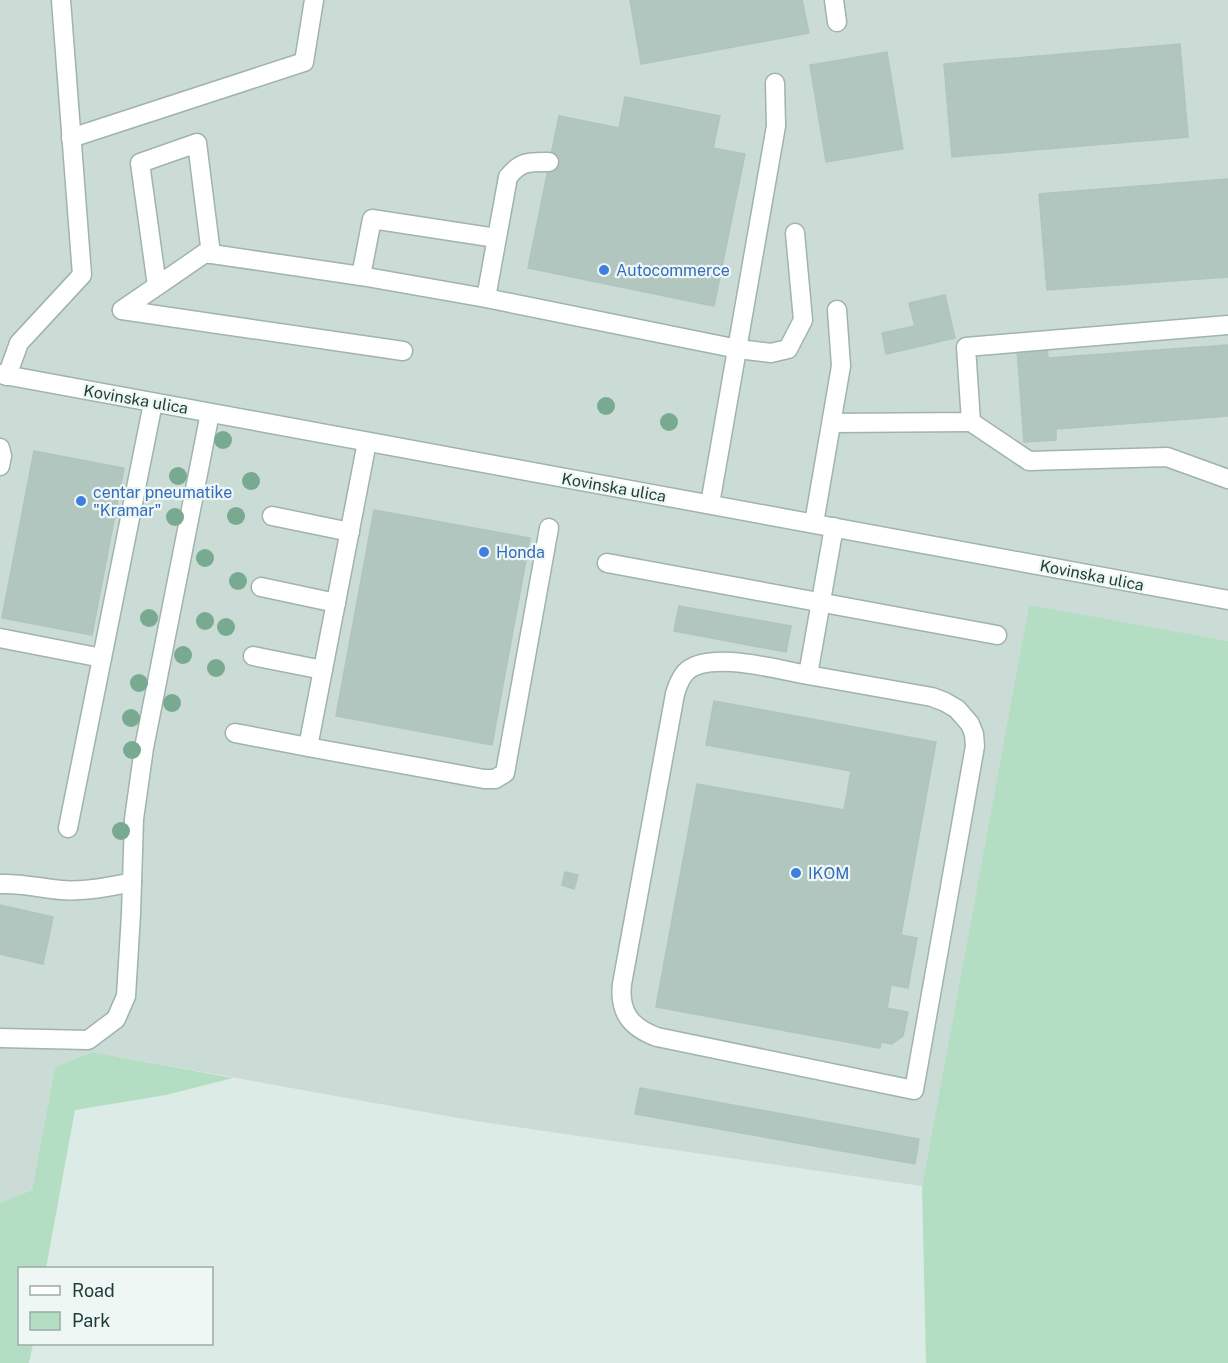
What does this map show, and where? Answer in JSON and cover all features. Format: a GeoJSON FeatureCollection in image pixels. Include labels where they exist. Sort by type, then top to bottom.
{"type":"FeatureCollection","features":[{"type":"Feature","properties":{"kind":"street"},"geometry":{"type":"LineString","coordinates":[[3,375],[19,343],[81,275],[61,0]]}},
{"type":"Feature","properties":{"kind":"street"},"geometry":{"type":"LineString","coordinates":[[71,138],[303,62],[314,0]]}},
{"type":"Feature","properties":{"kind":"street"},"geometry":{"type":"LineString","coordinates":[[834,0],[837,22]]}},
{"type":"Feature","properties":{"kind":"street"},"geometry":{"type":"LineString","coordinates":[[710,504],[776,126],[775,83]]}},
{"type":"Feature","properties":{"kind":"street"},"geometry":{"type":"LineString","coordinates":[[157,286],[140,163],[196,143],[211,254]]}},
{"type":"Feature","properties":{"kind":"street"},"geometry":{"type":"LineString","coordinates":[[486,298],[508,177],[517,166],[530,162],[549,162]]}},
{"type":"Feature","properties":{"kind":"street"},"geometry":{"type":"LineString","coordinates":[[361,276],[372,219],[496,238]]}},
{"type":"Feature","properties":{"kind":"street"},"geometry":{"type":"LineString","coordinates":[[403,351],[122,310],[205,253],[361,276],[486,298],[738,349],[771,353],[788,349],[803,320],[795,234]]}},
{"type":"Feature","properties":{"kind":"street"},"geometry":{"type":"LineString","coordinates":[[814,523],[841,366],[837,310]]}},
{"type":"Feature","properties":{"kind":"street"},"geometry":{"type":"LineString","coordinates":[[971,422],[966,348],[1228,325]]}},
{"type":"Feature","properties":{"kind":"street","name":"Kovinska ulica"},"geometry":{"type":"LineString","coordinates":[[3,375],[1228,600]]}},
{"type":"Feature","properties":{"kind":"street"},"geometry":{"type":"LineString","coordinates":[[68,828],[153,403]]}},
{"type":"Feature","properties":{"kind":"street"},"geometry":{"type":"LineString","coordinates":[[0,1038],[88,1040],[116,1019],[126,996],[134,819],[144,748],[210,413]]}},
{"type":"Feature","properties":{"kind":"street"},"geometry":{"type":"LineString","coordinates":[[832,423],[971,422],[1029,462],[1167,457],[1228,479]]}},
{"type":"Feature","properties":{"kind":"street"},"geometry":{"type":"LineString","coordinates":[[308,747],[367,442]]}},
{"type":"Feature","properties":{"kind":"street"},"geometry":{"type":"LineString","coordinates":[[0,448],[2,456],[0,466]]}},
{"type":"Feature","properties":{"kind":"street"},"geometry":{"type":"LineString","coordinates":[[272,516],[350,532]]}},
{"type":"Feature","properties":{"kind":"street"},"geometry":{"type":"LineString","coordinates":[[808,675],[834,527]]}},
{"type":"Feature","properties":{"kind":"street"},"geometry":{"type":"LineString","coordinates":[[235,733],[484,779],[495,779],[505,773],[549,528]]}},
{"type":"Feature","properties":{"kind":"street"},"geometry":{"type":"LineString","coordinates":[[607,563],[997,635]]}},
{"type":"Feature","properties":{"kind":"street"},"geometry":{"type":"LineString","coordinates":[[261,587],[336,603]]}},
{"type":"Feature","properties":{"kind":"street"},"geometry":{"type":"LineString","coordinates":[[0,638],[102,658]]}},
{"type":"Feature","properties":{"kind":"street"},"geometry":{"type":"LineString","coordinates":[[253,656],[323,670]]}},
{"type":"Feature","properties":{"kind":"street"},"geometry":{"type":"LineString","coordinates":[[712,661],[808,675],[932,697],[945,702],[964,717],[974,734],[975,746],[914,1090],[657,1037],[636,1027],[627,1016],[622,1004],[622,984],[679,682],[686,672],[697,665],[712,661]]}},
{"type":"Feature","properties":{"kind":"street"},"geometry":{"type":"LineString","coordinates":[[0,884],[18,883],[63,890],[105,888],[132,882]]}},
{"type":"Feature","properties":{"kind":"shaded area"},"geometry":{"type":"Polygon","coordinates":[[[0,0],[1228,0],[1228,641],[1029,606],[922,1186],[469,1120],[92,1052],[55,1067],[32,1190],[0,1203],[0,0]]]}},
{"type":"Feature","properties":{"kind":"green space"},"geometry":{"type":"Polygon","coordinates":[[[1029,605],[1228,641],[1228,1363],[926,1363],[922,1186],[1029,605]]]}},
{"type":"Feature","properties":{"kind":"green space"},"geometry":{"type":"Polygon","coordinates":[[[92,1052],[233,1078],[166,1095],[75,1110],[46,1267],[18,1267],[18,1345],[33,1345],[29,1363],[0,1363],[0,1203],[32,1190],[55,1067],[92,1052]]]}},
{"type":"Feature","properties":{"kind":"building"},"geometry":{"type":"Polygon","coordinates":[[[630,0],[802,0],[809,33],[641,64],[630,0]]]}},
{"type":"Feature","properties":{"kind":"building"},"geometry":{"type":"Polygon","coordinates":[[[1180,44],[1188,137],[952,157],[944,64],[1180,44]]]}},
{"type":"Feature","properties":{"kind":"building"},"geometry":{"type":"Polygon","coordinates":[[[887,52],[903,149],[826,162],[810,65],[887,52]]]}},
{"type":"Feature","properties":{"kind":"building"},"geometry":{"type":"Polygon","coordinates":[[[625,97],[720,116],[713,148],[745,154],[714,306],[528,268],[559,116],[619,128],[625,97]]]}},
{"type":"Feature","properties":{"kind":"building"},"geometry":{"type":"Polygon","coordinates":[[[1228,179],[1228,277],[1047,290],[1039,194],[1228,179]]]}},
{"type":"Feature","properties":{"kind":"building"},"geometry":{"type":"Polygon","coordinates":[[[945,295],[955,338],[886,354],[882,333],[915,326],[909,303],[945,295]]]}},
{"type":"Feature","properties":{"kind":"building"},"geometry":{"type":"Polygon","coordinates":[[[1228,345],[1228,416],[1056,429],[1056,440],[1024,442],[1017,349],[1047,347],[1048,358],[1228,345]]]}},
{"type":"Feature","properties":{"kind":"building"},"geometry":{"type":"Polygon","coordinates":[[[34,451],[124,468],[92,635],[2,618],[34,451]]]}},
{"type":"Feature","properties":{"kind":"building"},"geometry":{"type":"Polygon","coordinates":[[[374,510],[530,538],[492,745],[336,716],[374,510]]]}},
{"type":"Feature","properties":{"kind":"building"},"geometry":{"type":"Polygon","coordinates":[[[679,606],[791,626],[786,652],[674,631],[679,606]]]}},
{"type":"Feature","properties":{"kind":"building","name":"IKOM"},"geometry":{"type":"Polygon","coordinates":[[[714,701],[936,742],[901,935],[917,938],[908,988],[891,985],[887,1008],[908,1012],[903,1036],[892,1044],[881,1042],[880,1048],[656,1007],[697,784],[844,810],[851,771],[706,745],[714,701]]]}},
{"type":"Feature","properties":{"kind":"building"},"geometry":{"type":"Polygon","coordinates":[[[565,872],[578,875],[574,889],[562,885],[565,872]]]}},
{"type":"Feature","properties":{"kind":"building"},"geometry":{"type":"Polygon","coordinates":[[[0,905],[53,917],[43,964],[0,954],[0,905]]]}},
{"type":"Feature","properties":{"kind":"building"},"geometry":{"type":"Polygon","coordinates":[[[640,1088],[919,1139],[915,1164],[635,1114],[640,1088]]]}},
{"type":"Feature","properties":{"kind":"place","name":"Autocommerce"},"geometry":{"type":"Point","coordinates":[604,270]}},
{"type":"Feature","properties":{"kind":"place","name":"centar pneumatike \"Kramar\""},"geometry":{"type":"Point","coordinates":[81,501]}},
{"type":"Feature","properties":{"kind":"place","name":"Honda"},"geometry":{"type":"Point","coordinates":[484,552]}},
{"type":"Feature","properties":{"kind":"place","name":"IKOM"},"geometry":{"type":"Point","coordinates":[796,873]}}]}
